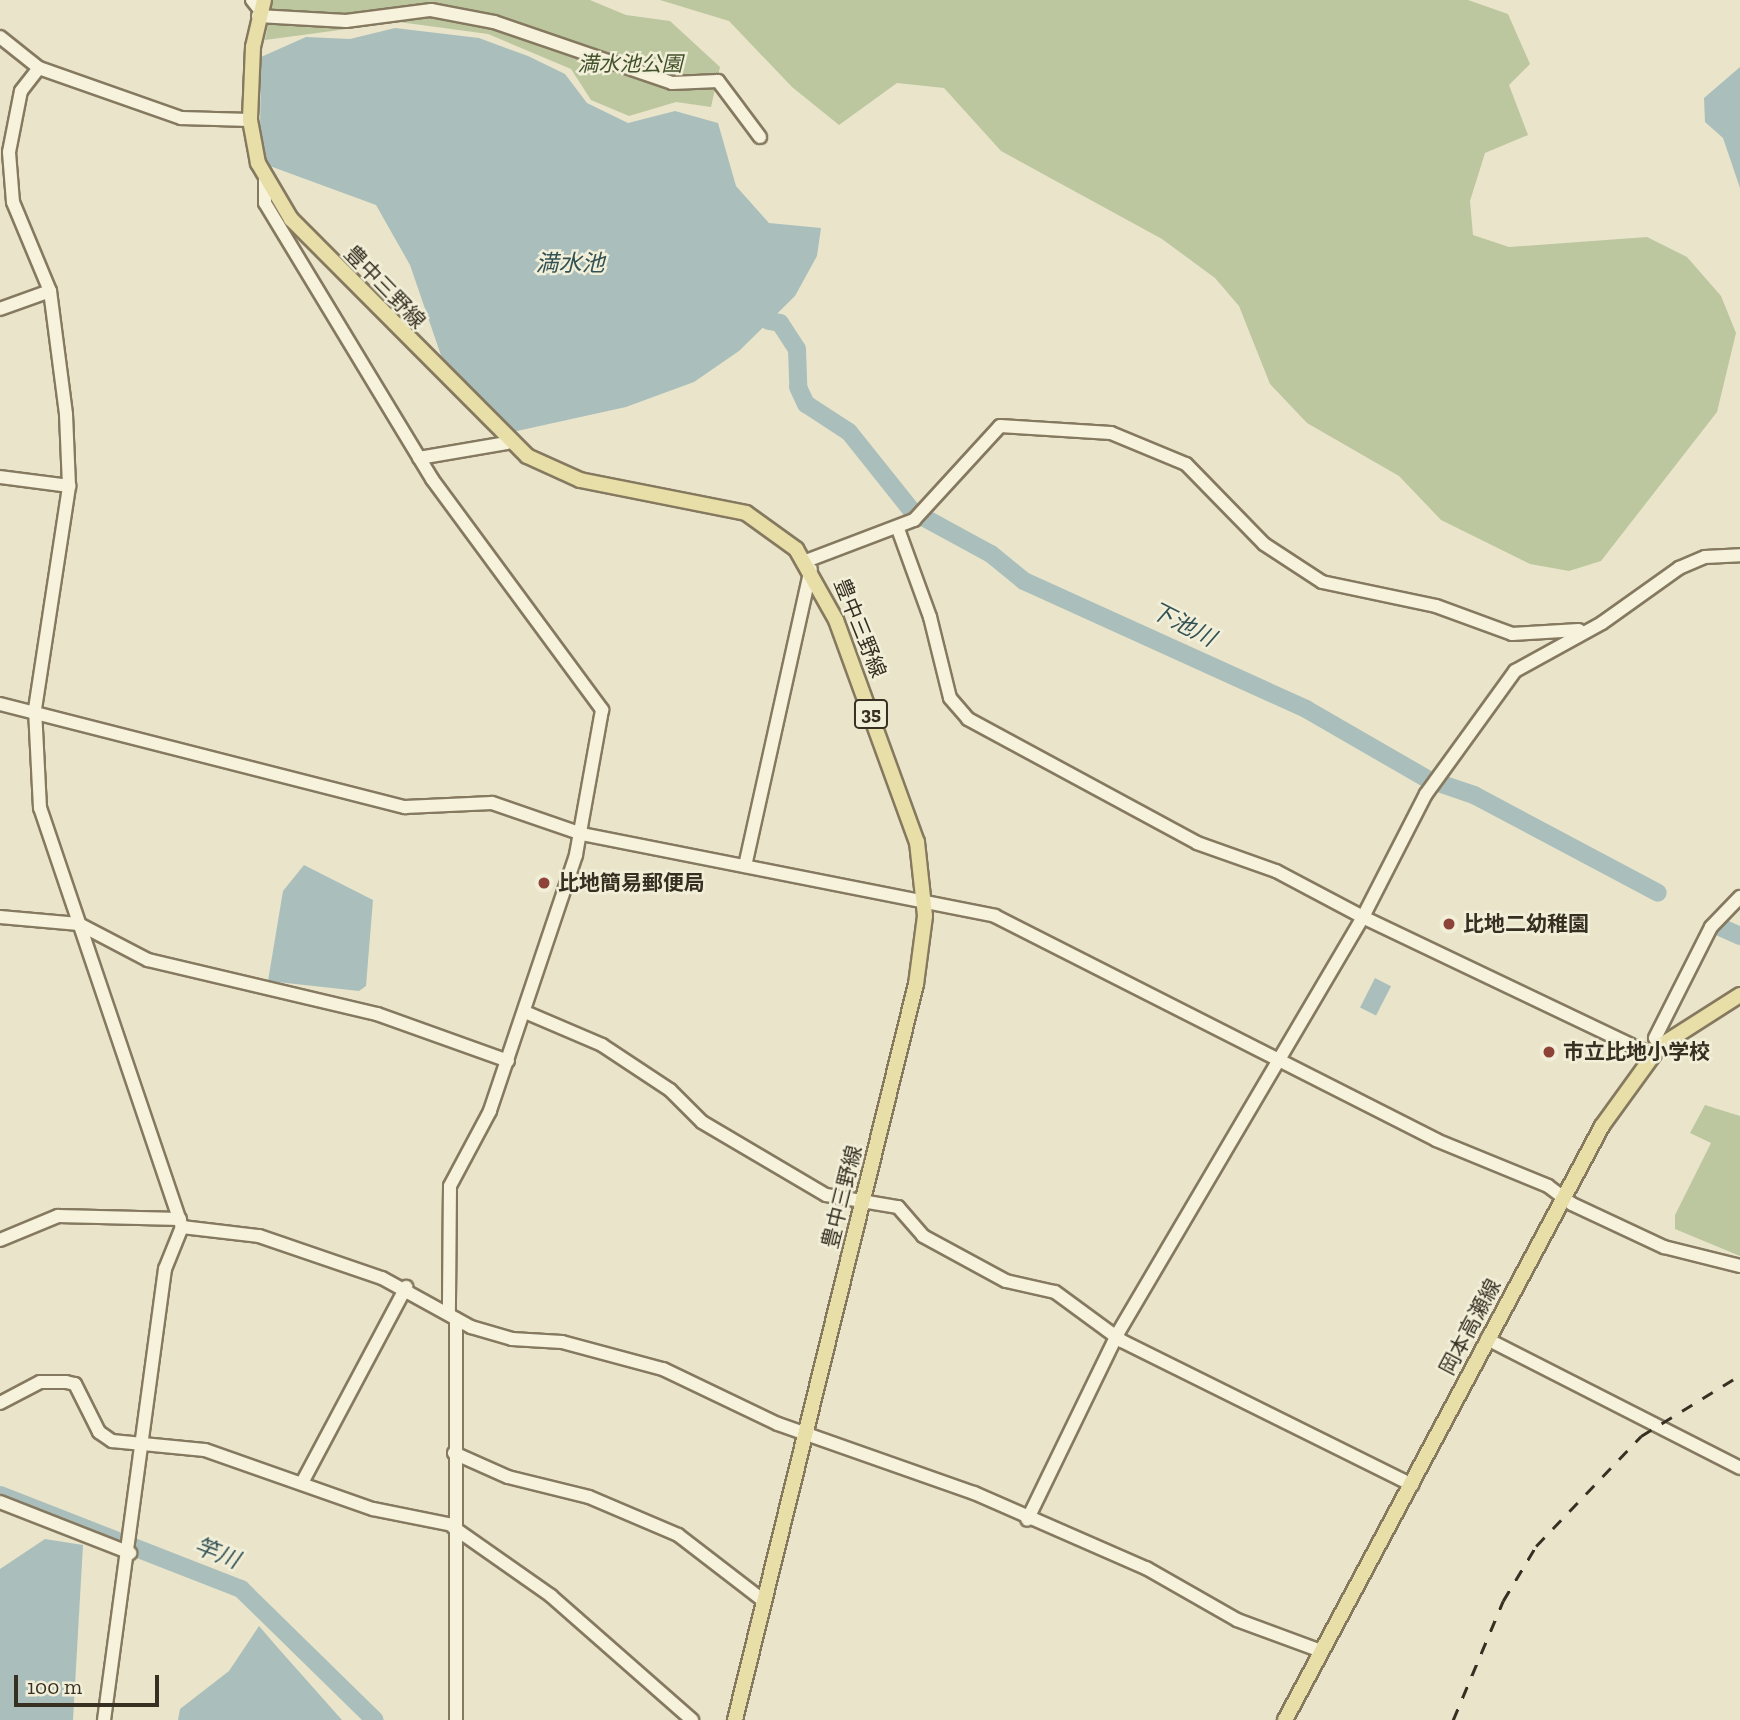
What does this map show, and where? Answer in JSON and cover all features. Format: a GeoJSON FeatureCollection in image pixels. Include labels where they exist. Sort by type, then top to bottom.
{"type":"FeatureCollection","features":[{"type":"Feature","properties":{"kind":"main road","name":"豊中三野線"},"geometry":{"type":"LineString","coordinates":[[259,6],[250,120],[265,180],[291,219],[507,443],[580,480],[746,513],[778,533],[809,565],[910,817],[925,899],[916,984],[735,1720]]}},
{"type":"Feature","properties":{"kind":"main road","name":"岡本高瀬線"},"geometry":{"type":"LineString","coordinates":[[1285,1720],[1563,1196],[1656,1051],[1740,995]]}},
{"type":"Feature","properties":{"kind":"street"},"geometry":{"type":"LineString","coordinates":[[259,6],[346,21],[431,10],[494,22],[672,83],[718,80],[760,137]]}},
{"type":"Feature","properties":{"kind":"street"},"geometry":{"type":"LineString","coordinates":[[0,37],[39,68],[181,118],[250,120]]}},
{"type":"Feature","properties":{"kind":"street"},"geometry":{"type":"LineString","coordinates":[[39,68],[21,91],[8,177],[50,291],[69,486],[35,709],[40,808],[181,1223],[165,1269],[130,1553],[104,1720]]}},
{"type":"Feature","properties":{"kind":"street"},"geometry":{"type":"LineString","coordinates":[[265,180],[265,203],[419,458],[465,528],[599,698],[603,723],[582,834],[525,1012],[490,1111],[450,1186],[456,1720]]}},
{"type":"Feature","properties":{"kind":"street"},"geometry":{"type":"LineString","coordinates":[[0,309],[50,291]]}},
{"type":"Feature","properties":{"kind":"street"},"geometry":{"type":"LineString","coordinates":[[744,866],[809,565],[898,528],[946,491],[1000,426],[1111,433],[1185,464],[1265,544],[1322,582],[1436,606],[1512,634],[1579,630],[1602,623],[1679,568],[1706,557],[1740,555]]}},
{"type":"Feature","properties":{"kind":"street"},"geometry":{"type":"LineString","coordinates":[[419,458],[507,443]]}},
{"type":"Feature","properties":{"kind":"street"},"geometry":{"type":"LineString","coordinates":[[0,477],[69,486]]}},
{"type":"Feature","properties":{"kind":"street"},"geometry":{"type":"LineString","coordinates":[[898,528],[930,617],[950,698],[968,719],[1197,843],[1276,871],[1363,917],[1656,1051],[1655,1038],[1711,927],[1740,897]]}},
{"type":"Feature","properties":{"kind":"street"},"geometry":{"type":"LineString","coordinates":[[1027,1520],[1115,1337],[1363,917],[1426,794],[1505,682],[1579,630]]}},
{"type":"Feature","properties":{"kind":"street"},"geometry":{"type":"LineString","coordinates":[[0,704],[35,709],[75,726],[376,801],[405,807],[492,803],[582,834],[925,899],[995,916],[1278,1061],[1563,1196],[1664,1247],[1740,1266]]}},
{"type":"Feature","properties":{"kind":"street"},"geometry":{"type":"LineString","coordinates":[[0,917],[79,924],[148,960],[377,1014],[508,1060]]}},
{"type":"Feature","properties":{"kind":"street"},"geometry":{"type":"LineString","coordinates":[[525,1012],[602,1045],[670,1090],[702,1122],[826,1195],[898,1207],[923,1236],[1006,1281],[1055,1292],[1115,1337],[1412,1485]]}},
{"type":"Feature","properties":{"kind":"street"},"geometry":{"type":"LineString","coordinates":[[0,1240],[58,1216],[181,1223],[259,1236],[406,1287],[452,1316],[512,1339],[562,1342],[663,1369],[804,1434],[861,1456],[895,1460],[1027,1520],[1146,1568],[1237,1620],[1321,1651]]}},
{"type":"Feature","properties":{"kind":"street"},"geometry":{"type":"LineString","coordinates":[[303,1481],[406,1287]]}},
{"type":"Feature","properties":{"kind":"street"},"geometry":{"type":"LineString","coordinates":[[1486,1339],[1740,1468]]}},
{"type":"Feature","properties":{"kind":"street"},"geometry":{"type":"LineString","coordinates":[[0,1403],[40,1382],[66,1381],[75,1384],[99,1432],[113,1441],[145,1442],[205,1450],[303,1481],[373,1509],[453,1526],[551,1597],[692,1720]]}},
{"type":"Feature","properties":{"kind":"street"},"geometry":{"type":"LineString","coordinates":[[454,1453],[508,1477],[589,1497],[678,1535],[764,1601]]}},
{"type":"Feature","properties":{"kind":"street"},"geometry":{"type":"LineString","coordinates":[[0,1502],[130,1553]]}},
{"type":"Feature","properties":{"kind":"green space","name":"満水池公園"},"geometry":{"type":"Polygon","coordinates":[[[273,0],[590,0],[626,15],[670,21],[720,67],[711,107],[676,102],[629,116],[591,100],[571,69],[488,34],[399,22],[265,40],[273,0]]]}},
{"type":"Feature","properties":{"kind":"green space"},"geometry":{"type":"Polygon","coordinates":[[[660,0],[1468,0],[1508,14],[1530,64],[1509,85],[1528,135],[1485,153],[1470,201],[1473,235],[1509,247],[1647,237],[1687,257],[1721,296],[1736,333],[1717,412],[1601,561],[1569,571],[1530,564],[1441,520],[1399,476],[1307,423],[1270,384],[1239,306],[1215,278],[1162,239],[1001,151],[944,88],[897,83],[839,125],[792,87],[729,21],[660,0]]]}},
{"type":"Feature","properties":{"kind":"green space"},"geometry":{"type":"Polygon","coordinates":[[[1705,1105],[1740,1116],[1740,1256],[1675,1229],[1675,1215],[1711,1143],[1690,1133],[1705,1105]]]}},
{"type":"Feature","properties":{"kind":"water","name":"満水池"},"geometry":{"type":"Polygon","coordinates":[[[395,28],[479,38],[528,56],[565,74],[587,103],[628,123],[675,111],[718,123],[736,186],[769,223],[821,228],[817,256],[795,296],[739,351],[694,382],[626,407],[508,433],[446,370],[410,265],[376,205],[267,165],[260,134],[261,57],[306,37],[350,39],[395,28]]]}},
{"type":"Feature","properties":{"kind":"water"},"geometry":{"type":"Polygon","coordinates":[[[1740,67],[1740,188],[1723,138],[1705,122],[1704,98],[1740,67]]]}},
{"type":"Feature","properties":{"kind":"water"},"geometry":{"type":"Polygon","coordinates":[[[304,865],[373,900],[366,986],[359,991],[268,981],[283,891],[304,865]]]}},
{"type":"Feature","properties":{"kind":"water"},"geometry":{"type":"Polygon","coordinates":[[[1375,978],[1391,986],[1376,1016],[1360,1007],[1375,978]]]}},
{"type":"Feature","properties":{"kind":"water"},"geometry":{"type":"Polygon","coordinates":[[[45,1539],[83,1545],[73,1720],[0,1720],[0,1569],[45,1539]]]}},
{"type":"Feature","properties":{"kind":"water"},"geometry":{"type":"Polygon","coordinates":[[[259,1626],[342,1720],[178,1720],[180,1709],[229,1671],[259,1626]]]}},
{"type":"Feature","properties":{"kind":"waterway","name":"下池川"},"geometry":{"type":"LineString","coordinates":[[769,321],[780,323],[797,349],[798,387],[806,404],[849,432],[912,511],[991,554],[1024,581],[1306,709],[1427,779],[1474,795],[1658,893]]}},
{"type":"Feature","properties":{"kind":"waterway","name":"下池川"},"geometry":{"type":"LineString","coordinates":[[1720,927],[1740,936]]}},
{"type":"Feature","properties":{"kind":"waterway","name":"竿川"},"geometry":{"type":"LineString","coordinates":[[0,1495],[241,1589],[375,1720]]}},
{"type":"Feature","properties":{"kind":"railway"},"geometry":{"type":"LineString","coordinates":[[1453,1720],[1503,1601],[1536,1546],[1641,1436],[1740,1375]]}},
{"type":"Feature","properties":{"kind":"place","name":"比地簡易郵便局"},"geometry":{"type":"Point","coordinates":[544,883]}},
{"type":"Feature","properties":{"kind":"place","name":"比地二幼稚園"},"geometry":{"type":"Point","coordinates":[1449,924]}},
{"type":"Feature","properties":{"kind":"place","name":"市立比地小学校"},"geometry":{"type":"Point","coordinates":[1549,1052]}}]}
